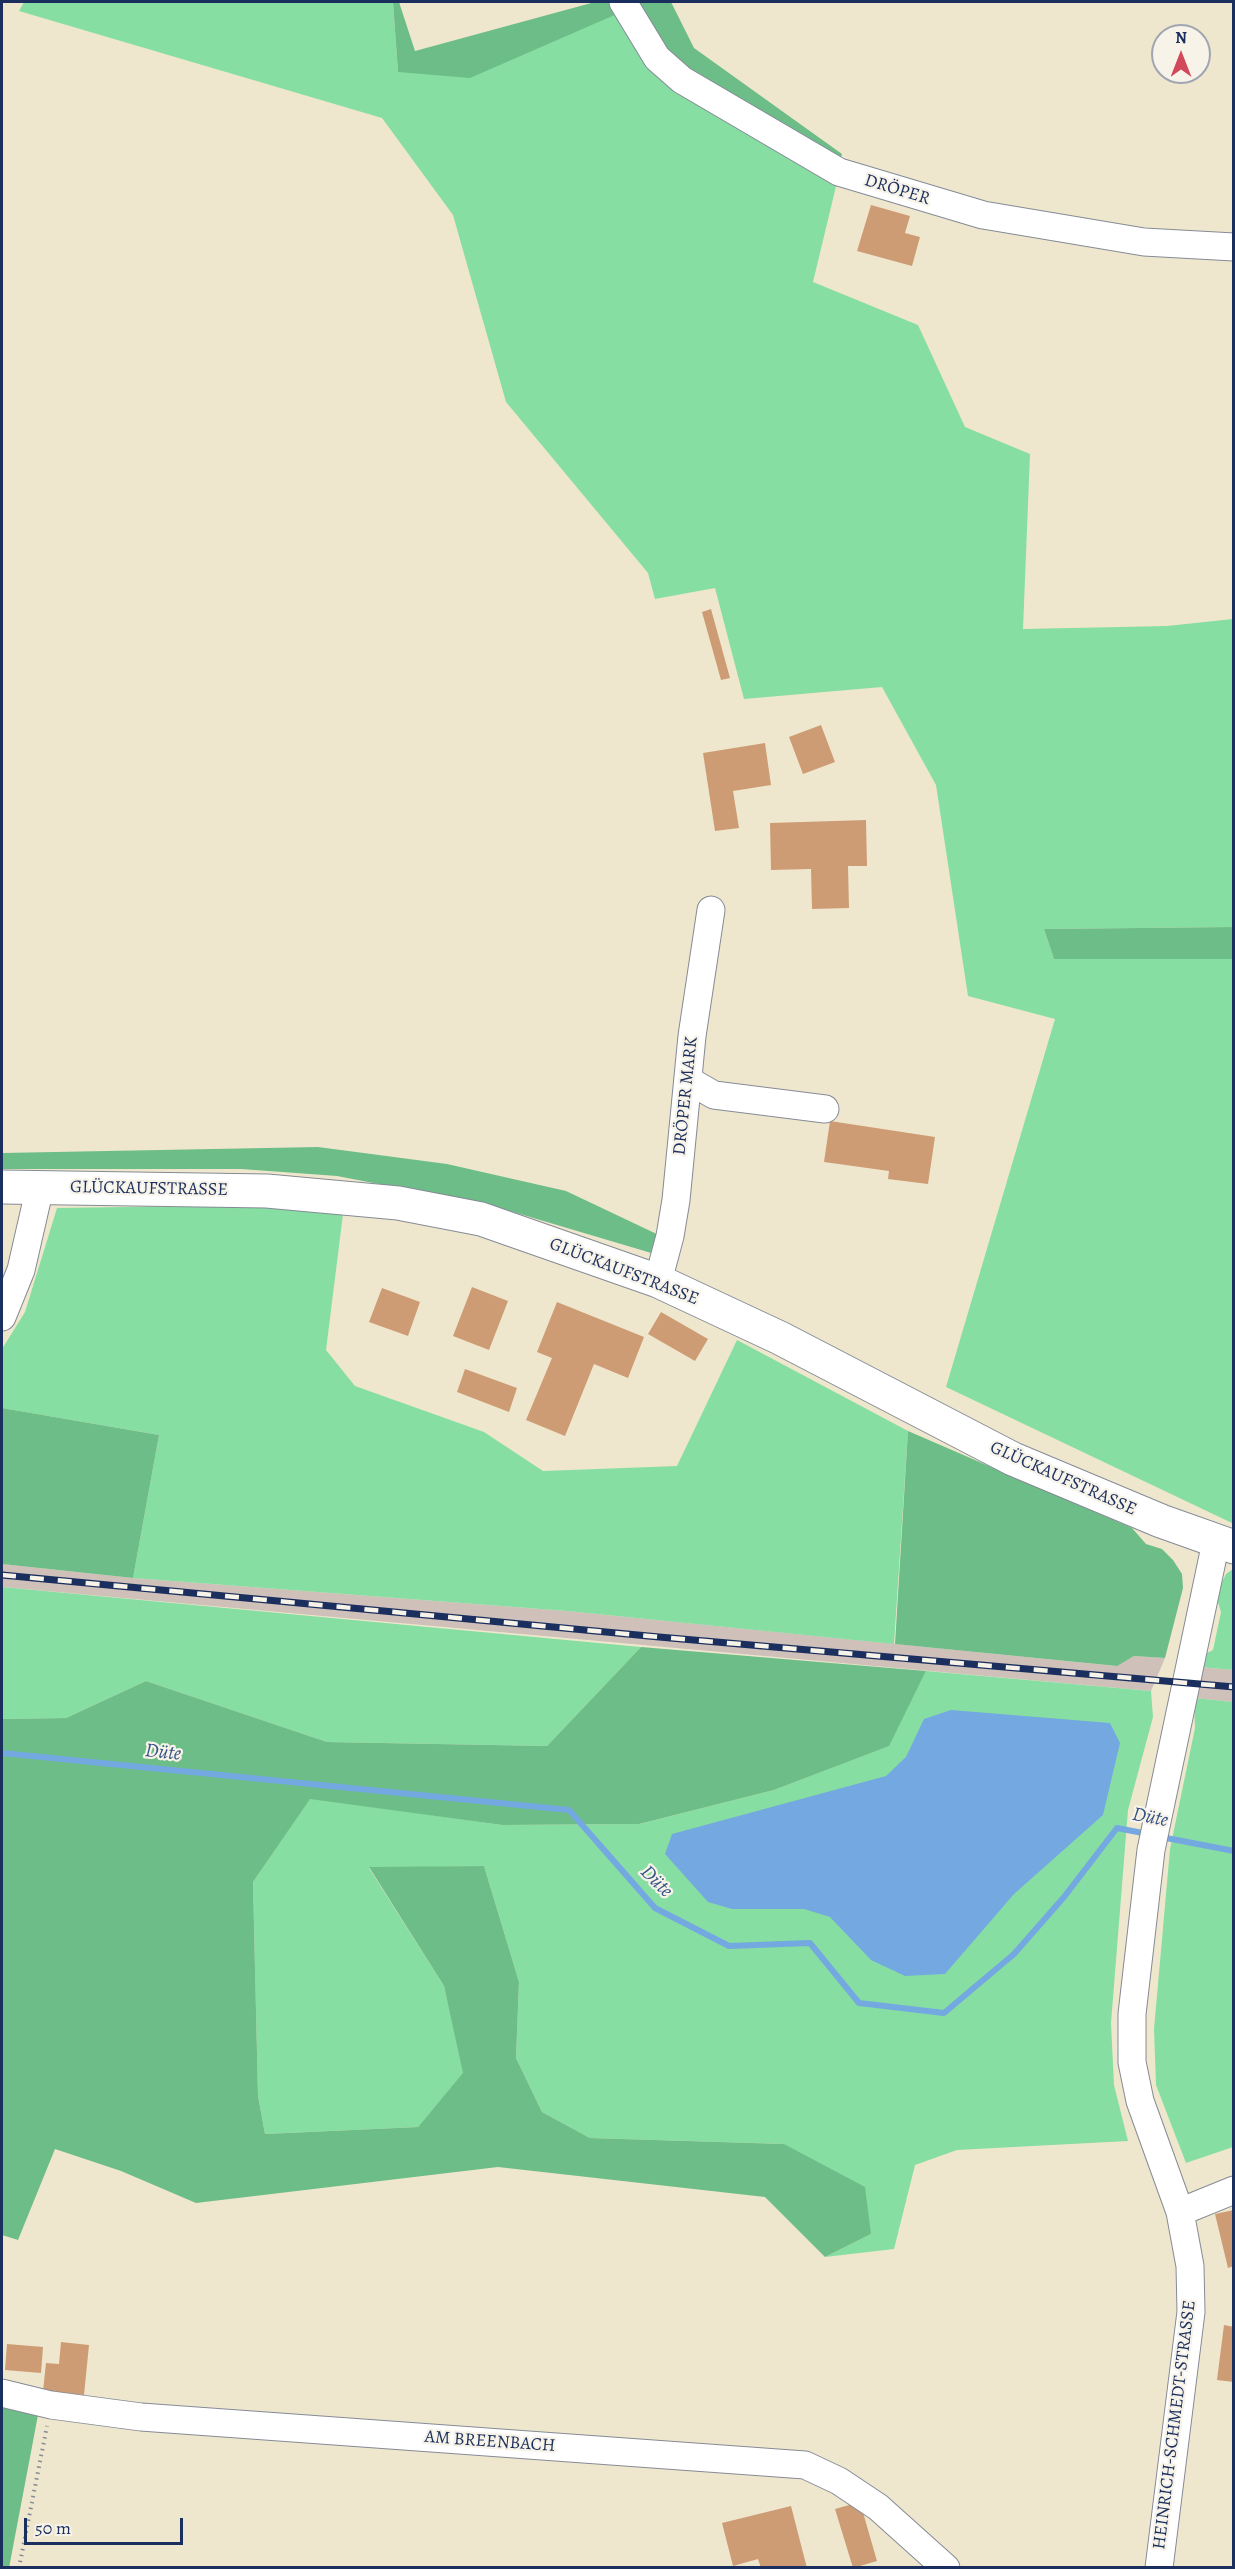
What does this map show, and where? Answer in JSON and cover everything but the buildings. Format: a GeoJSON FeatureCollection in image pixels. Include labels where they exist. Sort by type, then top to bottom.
{"type":"FeatureCollection","features":[{"type":"Feature","properties":{"kind":"main road","name":"GLÜCKAUFSTRASSE"},"geometry":{"type":"LineString","coordinates":[[2,1187],[267,1191],[398,1203],[481,1219],[658,1281],[780,1338],[1013,1459],[1225,1545]]}},
{"type":"Feature","properties":{"kind":"street","name":"DRÖPER"},"geometry":{"type":"LineString","coordinates":[[623,2],[657,58],[682,80],[839,172],[983,215],[1144,242],[1233,247]]}},
{"type":"Feature","properties":{"kind":"street","name":"DRÖPER MARK"},"geometry":{"type":"LineString","coordinates":[[658,1281],[670,1236],[711,910]]}},
{"type":"Feature","properties":{"kind":"street"},"geometry":{"type":"LineString","coordinates":[[688,1080],[714,1095],[825,1109]]}},
{"type":"Feature","properties":{"kind":"street"},"geometry":{"type":"LineString","coordinates":[[2,1317],[21,1270],[40,1187]]}},
{"type":"Feature","properties":{"kind":"street","name":"HEINRICH-SCHMEDT-STRASSE"},"geometry":{"type":"LineString","coordinates":[[1159,2568],[1191,2312],[1190,2266],[1180,2212],[1140,2101],[1132,2062],[1132,2014],[1157,1815],[1225,1545]]}},
{"type":"Feature","properties":{"kind":"street"},"geometry":{"type":"LineString","coordinates":[[1180,2212],[1233,2190]]}},
{"type":"Feature","properties":{"kind":"street","name":"AM BREENBACH"},"geometry":{"type":"LineString","coordinates":[[2,2393],[51,2405],[141,2417],[805,2465],[839,2481],[878,2507],[946,2568]]}},
{"type":"Feature","properties":{"kind":"path"},"geometry":{"type":"LineString","coordinates":[[19,2568],[51,2405]]}},
{"type":"Feature","properties":{"kind":"shaded area"},"geometry":{"type":"Polygon","coordinates":[[[2,1564],[133,1578],[567,1611],[1116,1666],[1134,1656],[1165,1658],[1151,1691],[2,1587],[2,1564]]]}},
{"type":"Feature","properties":{"kind":"shaded area"},"geometry":{"type":"Polygon","coordinates":[[[1200,1667],[1233,1670],[1233,1702],[1194,1698],[1200,1667]]]}},
{"type":"Feature","properties":{"kind":"green space"},"geometry":{"type":"Polygon","coordinates":[[[24,2],[393,2],[398,72],[621,11],[838,178],[813,282],[918,325],[965,427],[1030,454],[1023,629],[1167,626],[1233,619],[1233,927],[1044,929],[1054,959],[1233,959],[1232,1523],[946,1387],[1055,1019],[968,996],[936,785],[882,687],[744,699],[715,588],[655,599],[648,573],[506,402],[453,215],[382,118],[19,11],[24,2]]]}},
{"type":"Feature","properties":{"kind":"green space"},"geometry":{"type":"Polygon","coordinates":[[[393,2],[399,2],[415,51],[595,2],[671,2],[694,48],[842,154],[839,165],[674,66],[633,7],[470,78],[398,72],[393,2]]]}},
{"type":"Feature","properties":{"kind":"green space"},"geometry":{"type":"Polygon","coordinates":[[[1233,927],[1233,959],[1054,959],[1044,929],[1233,927]]]}},
{"type":"Feature","properties":{"kind":"green space"},"geometry":{"type":"Polygon","coordinates":[[[318,1147],[447,1164],[566,1191],[663,1237],[658,1255],[493,1206],[337,1176],[241,1169],[2,1169],[2,1153],[318,1147]]]}},
{"type":"Feature","properties":{"kind":"green space"},"geometry":{"type":"Polygon","coordinates":[[[263,1205],[343,1214],[326,1350],[355,1386],[484,1432],[543,1471],[677,1466],[737,1340],[908,1431],[894,1644],[567,1611],[133,1578],[159,1435],[2,1408],[2,1349],[25,1312],[57,1208],[263,1205]]]}},
{"type":"Feature","properties":{"kind":"green space"},"geometry":{"type":"Polygon","coordinates":[[[2,1408],[159,1435],[133,1578],[2,1564],[2,1408]]]}},
{"type":"Feature","properties":{"kind":"green space"},"geometry":{"type":"Polygon","coordinates":[[[908,1431],[1132,1528],[1146,1544],[1162,1549],[1182,1574],[1183,1588],[1165,1658],[1134,1656],[1117,1666],[895,1644],[908,1431]]]}},
{"type":"Feature","properties":{"kind":"green space"},"geometry":{"type":"Polygon","coordinates":[[[1233,1569],[1233,1670],[1200,1667],[1203,1655],[1213,1650],[1221,1612],[1217,1599],[1220,1586],[1226,1574],[1233,1569]]]}},
{"type":"Feature","properties":{"kind":"green space"},"geometry":{"type":"Polygon","coordinates":[[[2,1587],[641,1647],[547,1746],[327,1742],[146,1681],[66,1718],[2,1719],[2,1587]]]}},
{"type":"Feature","properties":{"kind":"green space"},"geometry":{"type":"Polygon","coordinates":[[[641,1647],[926,1671],[889,1746],[774,1790],[639,1824],[502,1825],[310,1799],[253,1882],[258,2096],[265,2134],[418,2127],[463,2073],[444,1986],[369,1867],[484,1866],[519,1982],[516,2058],[542,2112],[590,2138],[784,2144],[865,2187],[871,2234],[825,2257],[765,2197],[498,2167],[196,2203],[121,2171],[55,2149],[18,2240],[2,2235],[2,1719],[66,1718],[146,1681],[327,1742],[547,1746],[641,1647]]]}},
{"type":"Feature","properties":{"kind":"green space"},"geometry":{"type":"Polygon","coordinates":[[[926,1671],[1151,1691],[1153,1717],[1128,1810],[1111,2023],[1114,2085],[1128,2141],[957,2150],[915,2165],[894,2249],[825,2257],[871,2234],[784,2144],[590,2138],[542,2112],[516,2058],[519,1982],[484,1866],[369,1868],[444,1986],[464,2073],[418,2127],[265,2134],[258,2096],[253,1882],[310,1798],[502,1825],[639,1824],[774,1790],[888,1746],[926,1671]]]}},
{"type":"Feature","properties":{"kind":"green space"},"geometry":{"type":"Polygon","coordinates":[[[1194,1698],[1233,1702],[1233,2147],[1186,2163],[1156,2085],[1154,2029],[1170,1849],[1195,1728],[1194,1698]]]}},
{"type":"Feature","properties":{"kind":"green space"},"geometry":{"type":"Polygon","coordinates":[[[2,2405],[38,2415],[9,2568],[2,2567],[2,2405]]]}},
{"type":"Feature","properties":{"kind":"water"},"geometry":{"type":"Polygon","coordinates":[[[951,1710],[1110,1723],[1120,1743],[1103,1815],[1014,1894],[945,1974],[905,1976],[871,1960],[830,1917],[804,1909],[732,1909],[708,1902],[665,1854],[672,1834],[886,1776],[906,1757],[924,1719],[951,1710]]]}},
{"type":"Feature","properties":{"kind":"waterway","name":"Düte"},"geometry":{"type":"LineString","coordinates":[[2,1753],[569,1810],[655,1908],[729,1946],[810,1943],[859,2003],[944,2013],[1014,1954],[1064,1897],[1117,1828],[1148,1834]]}},
{"type":"Feature","properties":{"kind":"waterway","name":"Düte"},"geometry":{"type":"LineString","coordinates":[[1161,1837],[1234,1851]]}},
{"type":"Feature","properties":{"kind":"railway"},"geometry":{"type":"LineString","coordinates":[[2,1575],[659,1637],[1234,1687]]}}]}
